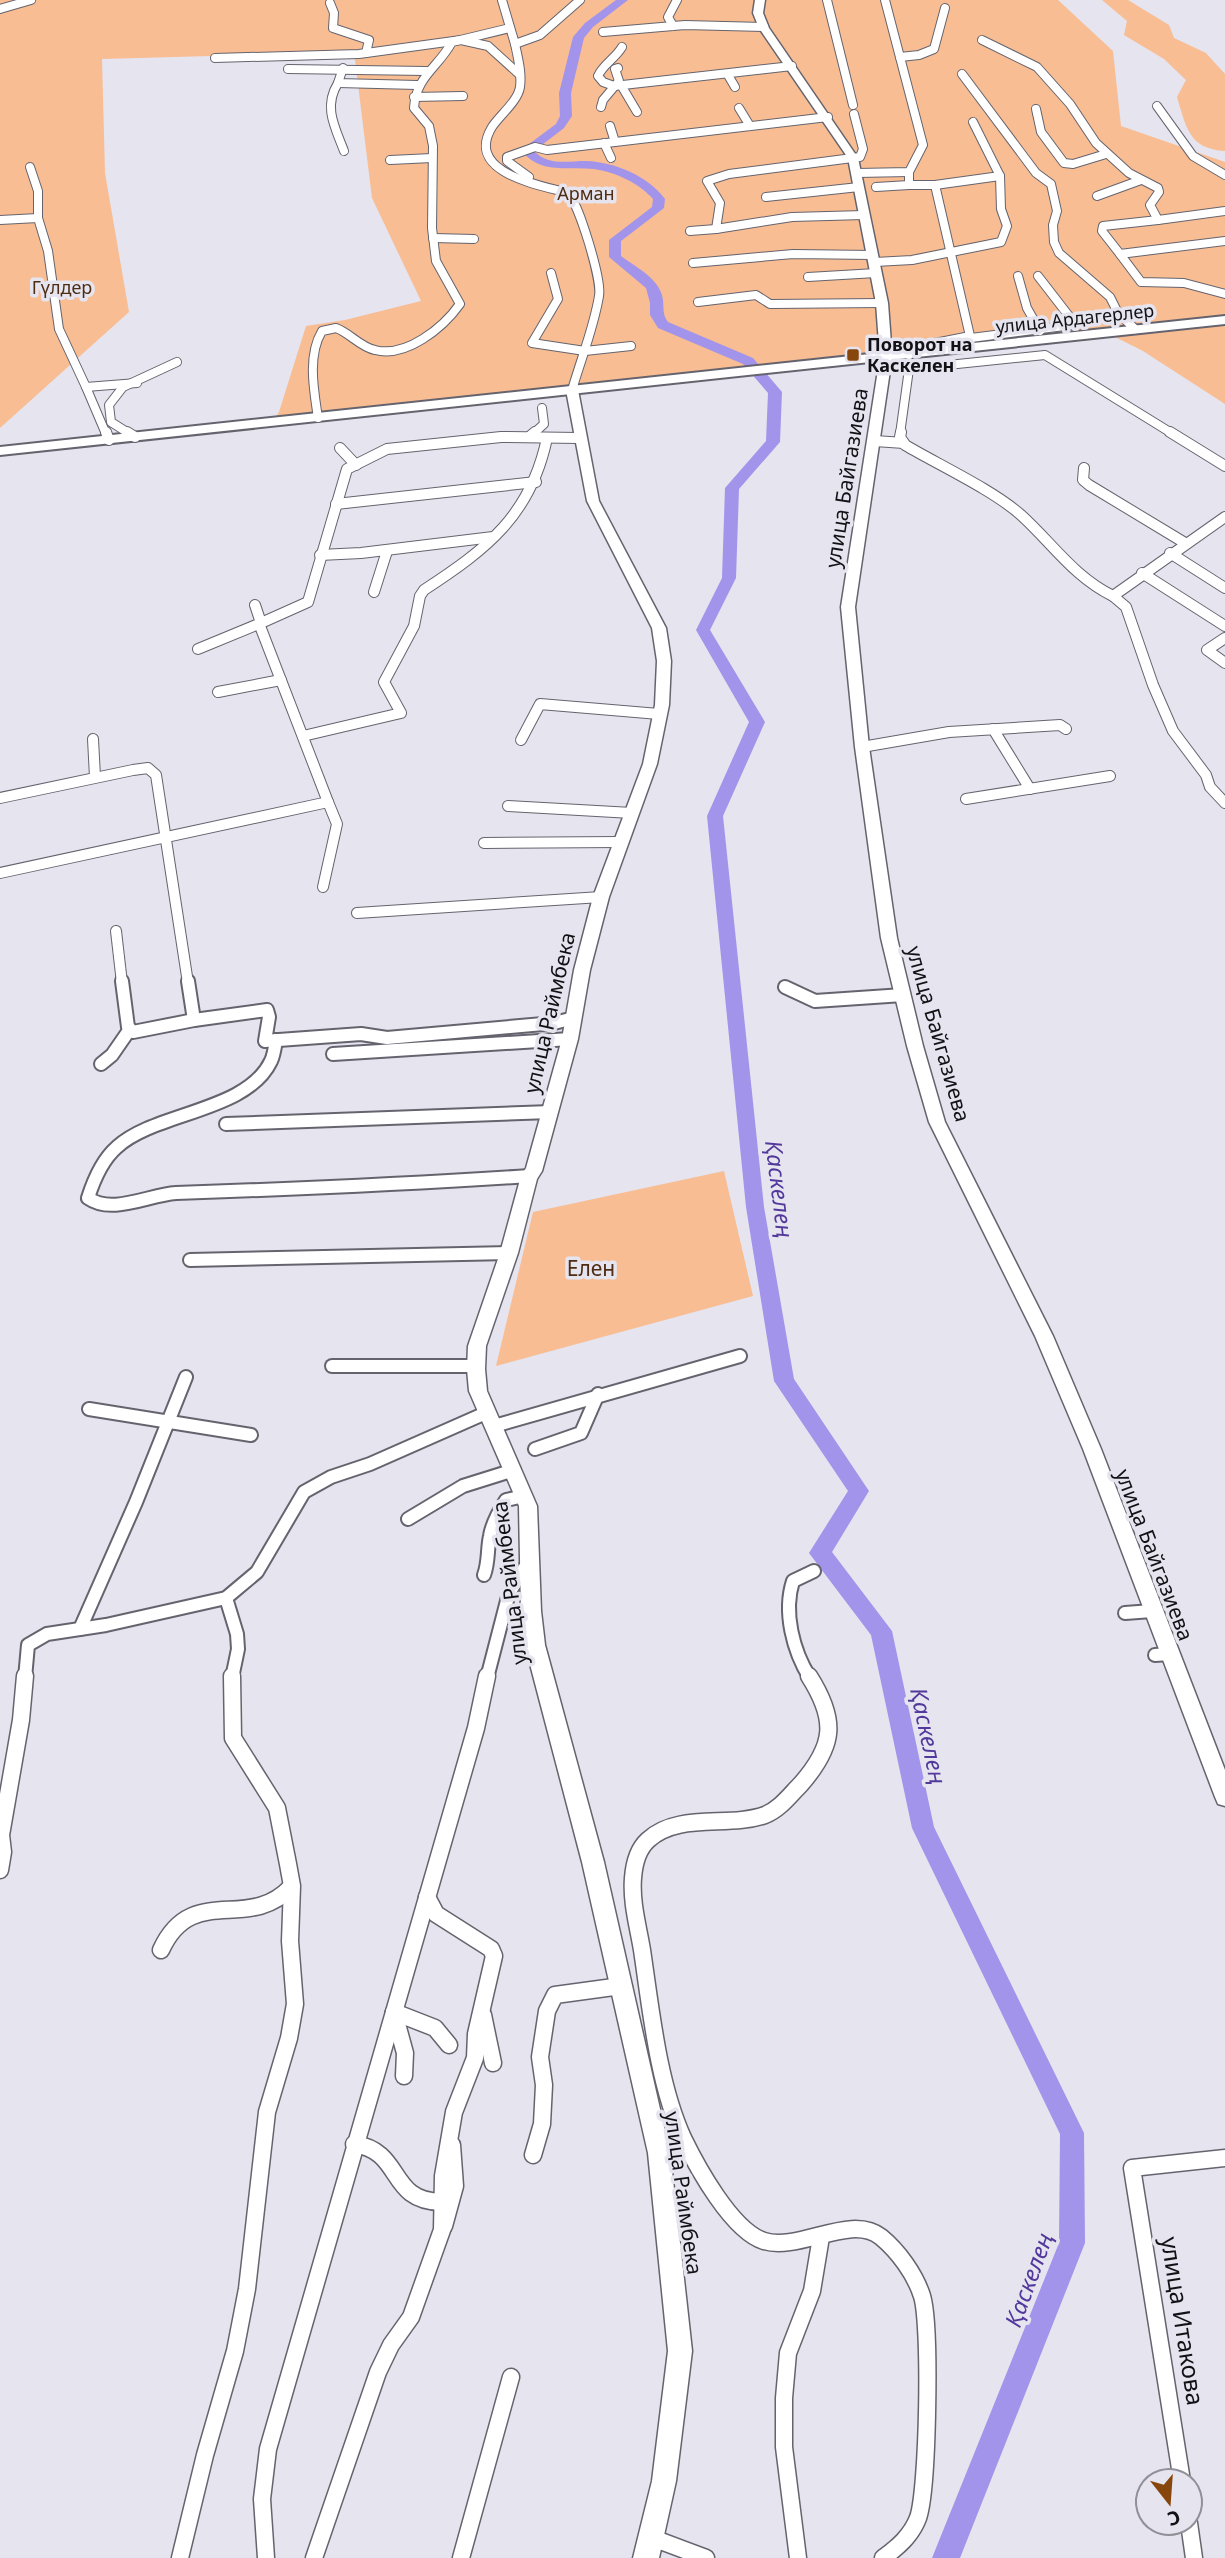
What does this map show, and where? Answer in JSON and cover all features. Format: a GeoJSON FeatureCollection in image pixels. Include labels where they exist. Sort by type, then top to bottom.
{"type":"FeatureCollection","features":[{"type":"Feature","properties":{"kind":"main road","name":"улица Ардагерлер"},"geometry":{"type":"LineString","coordinates":[[0,451],[1225,320]]}},
{"type":"Feature","properties":{"kind":"street"},"geometry":{"type":"LineString","coordinates":[[0,9],[31,0]]}},
{"type":"Feature","properties":{"kind":"street"},"geometry":{"type":"LineString","coordinates":[[502,0],[515,44],[520,90],[490,130],[487,150],[497,169],[522,182],[568,193],[574,199],[600,283],[600,301],[572,390]]}},
{"type":"Feature","properties":{"kind":"street"},"geometry":{"type":"LineString","coordinates":[[515,44],[519,46],[533,41],[580,0]]}},
{"type":"Feature","properties":{"kind":"street"},"geometry":{"type":"LineString","coordinates":[[673,26],[668,17],[677,0]]}},
{"type":"Feature","properties":{"kind":"street"},"geometry":{"type":"LineString","coordinates":[[603,32],[673,26],[764,27],[758,13],[760,0]]}},
{"type":"Feature","properties":{"kind":"street"},"geometry":{"type":"LineString","coordinates":[[716,229],[720,203],[707,181],[710,179],[853,158],[863,154],[827,0]]}},
{"type":"Feature","properties":{"kind":"street"},"geometry":{"type":"LineString","coordinates":[[885,0],[923,145],[909,172],[909,186]]}},
{"type":"Feature","properties":{"kind":"street"},"geometry":{"type":"LineString","coordinates":[[900,57],[919,55],[934,49],[945,8],[938,2]]}},
{"type":"Feature","properties":{"kind":"street"},"geometry":{"type":"LineString","coordinates":[[330,3],[334,13],[333,28],[369,40],[366,54]]}},
{"type":"Feature","properties":{"kind":"street","name":"улица Байгазиева"},"geometry":{"type":"LineString","coordinates":[[764,27],[828,117],[853,158],[882,303],[886,357],[848,607],[862,747],[889,938],[903,995],[937,1122],[1044,1336],[1092,1449],[1152,1611],[1162,1654],[1225,1797]]}},
{"type":"Feature","properties":{"kind":"street"},"geometry":{"type":"LineString","coordinates":[[318,418],[313,369],[318,334],[323,330],[334,329],[374,350],[384,351],[415,343],[456,313],[460,304],[439,270],[433,238],[429,127],[416,111],[414,97],[417,85],[426,71],[444,57],[452,42],[510,28]]}},
{"type":"Feature","properties":{"kind":"street"},"geometry":{"type":"LineString","coordinates":[[215,58],[366,54],[417,44],[461,40],[488,46],[520,75]]}},
{"type":"Feature","properties":{"kind":"street"},"geometry":{"type":"LineString","coordinates":[[982,40],[1037,67],[1056,87],[1081,120],[1088,135],[1106,154],[1141,180],[1158,188],[1159,192],[1150,205],[1158,220]]}},
{"type":"Feature","properties":{"kind":"street"},"geometry":{"type":"LineString","coordinates":[[622,47],[615,59],[601,68],[598,76],[603,82],[618,86],[792,66]]}},
{"type":"Feature","properties":{"kind":"street"},"geometry":{"type":"LineString","coordinates":[[343,68],[330,96],[330,112],[344,151]]}},
{"type":"Feature","properties":{"kind":"street"},"geometry":{"type":"LineString","coordinates":[[601,107],[603,100],[618,86],[620,79],[615,69],[618,68]]}},
{"type":"Feature","properties":{"kind":"street"},"geometry":{"type":"LineString","coordinates":[[288,69],[426,71]]}},
{"type":"Feature","properties":{"kind":"street"},"geometry":{"type":"LineString","coordinates":[[962,74],[1035,173],[1051,184],[1057,211],[1053,225],[1054,242],[1059,253],[1110,297],[1118,313],[1135,330]]}},
{"type":"Feature","properties":{"kind":"street"},"geometry":{"type":"LineString","coordinates":[[728,75],[735,87]]}},
{"type":"Feature","properties":{"kind":"street"},"geometry":{"type":"LineString","coordinates":[[338,83],[417,85]]}},
{"type":"Feature","properties":{"kind":"street"},"geometry":{"type":"LineString","coordinates":[[618,86],[637,112]]}},
{"type":"Feature","properties":{"kind":"street"},"geometry":{"type":"LineString","coordinates":[[414,97],[463,96]]}},
{"type":"Feature","properties":{"kind":"street"},"geometry":{"type":"LineString","coordinates":[[1157,106],[1183,146],[1200,164],[1225,175]]}},
{"type":"Feature","properties":{"kind":"street"},"geometry":{"type":"LineString","coordinates":[[739,108],[750,126]]}},
{"type":"Feature","properties":{"kind":"street"},"geometry":{"type":"LineString","coordinates":[[1036,110],[1041,132],[1064,163],[1073,164],[1106,154]]}},
{"type":"Feature","properties":{"kind":"street"},"geometry":{"type":"LineString","coordinates":[[797,111],[803,120]]}},
{"type":"Feature","properties":{"kind":"street"},"geometry":{"type":"LineString","coordinates":[[547,187],[519,171],[506,161],[507,157],[535,147],[547,150],[655,134],[828,117]]}},
{"type":"Feature","properties":{"kind":"street"},"geometry":{"type":"LineString","coordinates":[[973,122],[1000,176],[1000,200],[1007,226],[1001,242]]}},
{"type":"Feature","properties":{"kind":"street"},"geometry":{"type":"LineString","coordinates":[[610,126],[615,142]]}},
{"type":"Feature","properties":{"kind":"street"},"geometry":{"type":"LineString","coordinates":[[604,143],[611,158]]}},
{"type":"Feature","properties":{"kind":"street"},"geometry":{"type":"LineString","coordinates":[[390,160],[432,158]]}},
{"type":"Feature","properties":{"kind":"street"},"geometry":{"type":"LineString","coordinates":[[30,167],[38,191],[38,218],[46,234],[54,309],[66,352],[86,387],[109,440]]}},
{"type":"Feature","properties":{"kind":"street"},"geometry":{"type":"LineString","coordinates":[[857,173],[909,172]]}},
{"type":"Feature","properties":{"kind":"street"},"geometry":{"type":"LineString","coordinates":[[876,187],[935,185],[1000,176]]}},
{"type":"Feature","properties":{"kind":"street"},"geometry":{"type":"LineString","coordinates":[[1097,196],[1141,180]]}},
{"type":"Feature","properties":{"kind":"street"},"geometry":{"type":"LineString","coordinates":[[935,185],[948,252],[968,319],[970,336],[962,339]]}},
{"type":"Feature","properties":{"kind":"street"},"geometry":{"type":"LineString","coordinates":[[766,197],[859,187]]}},
{"type":"Feature","properties":{"kind":"street"},"geometry":{"type":"LineString","coordinates":[[1225,211],[1103,226],[1102,231],[1142,282],[1184,283],[1225,294]]}},
{"type":"Feature","properties":{"kind":"street"},"geometry":{"type":"LineString","coordinates":[[690,231],[792,216],[864,215]]}},
{"type":"Feature","properties":{"kind":"street"},"geometry":{"type":"LineString","coordinates":[[0,220],[38,218]]}},
{"type":"Feature","properties":{"kind":"street"},"geometry":{"type":"LineString","coordinates":[[433,238],[474,239]]}},
{"type":"Feature","properties":{"kind":"street"},"geometry":{"type":"LineString","coordinates":[[808,277],[912,260],[1011,239]]}},
{"type":"Feature","properties":{"kind":"street"},"geometry":{"type":"LineString","coordinates":[[1120,254],[1225,241]]}},
{"type":"Feature","properties":{"kind":"street"},"geometry":{"type":"LineString","coordinates":[[693,263],[793,254],[875,264]]}},
{"type":"Feature","properties":{"kind":"street"},"geometry":{"type":"LineString","coordinates":[[439,270],[448,276]]}},
{"type":"Feature","properties":{"kind":"street"},"geometry":{"type":"LineString","coordinates":[[551,273],[558,299],[532,343],[585,351],[631,346]]}},
{"type":"Feature","properties":{"kind":"street"},"geometry":{"type":"LineString","coordinates":[[1018,276],[1027,308],[1040,331]]}},
{"type":"Feature","properties":{"kind":"street"},"geometry":{"type":"LineString","coordinates":[[909,355],[915,348],[962,339],[1072,325],[1072,320],[1038,276]]}},
{"type":"Feature","properties":{"kind":"street"},"geometry":{"type":"LineString","coordinates":[[1206,288],[1225,282]]}},
{"type":"Feature","properties":{"kind":"street"},"geometry":{"type":"LineString","coordinates":[[698,302],[756,295],[770,304],[882,303]]}},
{"type":"Feature","properties":{"kind":"street"},"geometry":{"type":"LineString","coordinates":[[1225,466],[1045,355],[909,369],[900,437],[904,443],[1020,514],[1064,561],[1126,607],[1173,732],[1206,775],[1210,787],[1225,803]]}},
{"type":"Feature","properties":{"kind":"street"},"geometry":{"type":"LineString","coordinates":[[135,437],[111,422],[109,405],[123,387],[137,383],[177,362]]}},
{"type":"Feature","properties":{"kind":"street"},"geometry":{"type":"LineString","coordinates":[[86,387],[137,383]]}},
{"type":"Feature","properties":{"kind":"street","name":"улица Раймбека"},"geometry":{"type":"LineString","coordinates":[[572,390],[593,501],[659,628],[664,661],[659,714],[650,764],[601,897],[551,1112],[534,1171],[529,1177],[509,1253],[477,1346],[476,1366],[478,1391],[528,1506],[535,1645],[593,1862],[659,2153],[680,2351],[664,2481],[646,2558]]}},
{"type":"Feature","properties":{"kind":"street"},"geometry":{"type":"LineString","coordinates":[[529,438],[544,424],[542,408]]}},
{"type":"Feature","properties":{"kind":"street"},"geometry":{"type":"LineString","coordinates":[[303,736],[401,713],[384,682],[414,626],[420,596],[424,590],[494,537],[517,515],[536,482],[543,463],[547,438]]}},
{"type":"Feature","properties":{"kind":"street"},"geometry":{"type":"LineString","coordinates":[[198,649],[308,602],[344,475],[348,469],[387,449],[480,439],[579,438]]}},
{"type":"Feature","properties":{"kind":"street"},"geometry":{"type":"LineString","coordinates":[[875,441],[904,443]]}},
{"type":"Feature","properties":{"kind":"street"},"geometry":{"type":"LineString","coordinates":[[340,448],[356,465]]}},
{"type":"Feature","properties":{"kind":"street"},"geometry":{"type":"LineString","coordinates":[[1084,468],[1083,480],[1088,485],[1185,543]]}},
{"type":"Feature","properties":{"kind":"street"},"geometry":{"type":"LineString","coordinates":[[336,504],[536,482]]}},
{"type":"Feature","properties":{"kind":"street"},"geometry":{"type":"LineString","coordinates":[[1113,596],[1170,553],[1224,518]]}},
{"type":"Feature","properties":{"kind":"street"},"geometry":{"type":"LineString","coordinates":[[320,555],[387,551],[494,537]]}},
{"type":"Feature","properties":{"kind":"street"},"geometry":{"type":"LineString","coordinates":[[374,592],[387,551]]}},
{"type":"Feature","properties":{"kind":"street"},"geometry":{"type":"LineString","coordinates":[[1170,553],[1225,588]]}},
{"type":"Feature","properties":{"kind":"street"},"geometry":{"type":"LineString","coordinates":[[1142,573],[1225,626]]}},
{"type":"Feature","properties":{"kind":"street"},"geometry":{"type":"LineString","coordinates":[[255,605],[337,824],[323,887]]}},
{"type":"Feature","properties":{"kind":"street"},"geometry":{"type":"LineString","coordinates":[[1225,638],[1207,650],[1225,663]]}},
{"type":"Feature","properties":{"kind":"street"},"geometry":{"type":"LineString","coordinates":[[218,692],[281,680]]}},
{"type":"Feature","properties":{"kind":"street"},"geometry":{"type":"LineString","coordinates":[[521,740],[540,704],[659,714]]}},
{"type":"Feature","properties":{"kind":"street"},"geometry":{"type":"LineString","coordinates":[[862,747],[993,729],[1060,725],[1066,729]]}},
{"type":"Feature","properties":{"kind":"street"},"geometry":{"type":"LineString","coordinates":[[993,729],[1030,789]]}},
{"type":"Feature","properties":{"kind":"street"},"geometry":{"type":"LineString","coordinates":[[93,739],[95,777]]}},
{"type":"Feature","properties":{"kind":"street"},"geometry":{"type":"LineString","coordinates":[[0,798],[148,768],[156,775],[194,1020]]}},
{"type":"Feature","properties":{"kind":"street"},"geometry":{"type":"LineString","coordinates":[[966,799],[1110,776]]}},
{"type":"Feature","properties":{"kind":"street"},"geometry":{"type":"LineString","coordinates":[[0,873],[328,802]]}},
{"type":"Feature","properties":{"kind":"street"},"geometry":{"type":"LineString","coordinates":[[508,806],[632,813]]}},
{"type":"Feature","properties":{"kind":"street"},"geometry":{"type":"LineString","coordinates":[[484,843],[620,842]]}},
{"type":"Feature","properties":{"kind":"street"},"geometry":{"type":"LineString","coordinates":[[357,913],[601,897]]}},
{"type":"Feature","properties":{"kind":"street"},"geometry":{"type":"LineString","coordinates":[[101,1064],[113,1055],[130,1029],[116,931]]}},
{"type":"Feature","properties":{"kind":"street"},"geometry":{"type":"LineString","coordinates":[[785,987],[815,1000],[903,995]]}},
{"type":"Feature","properties":{"kind":"street"},"geometry":{"type":"LineString","coordinates":[[130,1029],[133,1032],[267,1010],[265,1041],[361,1034],[387,1038],[415,1036],[554,1023],[574,1018]]}},
{"type":"Feature","properties":{"kind":"street"},"geometry":{"type":"LineString","coordinates":[[391,1050],[415,1036]]}},
{"type":"Feature","properties":{"kind":"street"},"geometry":{"type":"LineString","coordinates":[[333,1054],[569,1039]]}},
{"type":"Feature","properties":{"kind":"street"},"geometry":{"type":"LineString","coordinates":[[276,1040],[272,1064],[248,1087],[121,1144],[93,1180],[88,1198],[98,1205],[108,1206],[161,1194],[529,1177]]}},
{"type":"Feature","properties":{"kind":"street"},"geometry":{"type":"LineString","coordinates":[[226,1124],[551,1112]]}},
{"type":"Feature","properties":{"kind":"street"},"geometry":{"type":"LineString","coordinates":[[190,1260],[509,1253]]}},
{"type":"Feature","properties":{"kind":"street"},"geometry":{"type":"LineString","coordinates":[[0,1870],[3,1852],[1,1835],[22,1720],[28,1645],[47,1634],[226,1598],[257,1572],[304,1492],[331,1476],[491,1419],[740,1356]]}},
{"type":"Feature","properties":{"kind":"street"},"geometry":{"type":"LineString","coordinates":[[332,1366],[476,1366]]}},
{"type":"Feature","properties":{"kind":"street"},"geometry":{"type":"LineString","coordinates":[[80,1629],[169,1423],[186,1377]]}},
{"type":"Feature","properties":{"kind":"street"},"geometry":{"type":"LineString","coordinates":[[535,1449],[581,1433],[598,1394]]}},
{"type":"Feature","properties":{"kind":"street"},"geometry":{"type":"LineString","coordinates":[[89,1409],[251,1435]]}},
{"type":"Feature","properties":{"kind":"street"},"geometry":{"type":"LineString","coordinates":[[408,1519],[463,1486],[514,1470]]}},
{"type":"Feature","properties":{"kind":"street"},"geometry":{"type":"LineString","coordinates":[[484,1574],[489,1560],[489,1540],[500,1508],[506,1500],[524,1496]]}},
{"type":"Feature","properties":{"kind":"street"},"geometry":{"type":"LineString","coordinates":[[266,2558],[261,2513],[265,2461],[481,1710],[486,1675],[512,1584],[519,1569],[530,1559]]}},
{"type":"Feature","properties":{"kind":"street"},"geometry":{"type":"LineString","coordinates":[[814,1571],[793,1581],[790,1590],[796,1652],[827,1704],[829,1737],[823,1754],[815,1768],[787,1799],[764,1815],[745,1821],[670,1827],[644,1843],[638,1854],[633,1892],[634,1913],[660,2055],[685,2140],[730,2212],[745,2230],[761,2241],[783,2245],[858,2229],[877,2234],[905,2264],[924,2295],[927,2323],[923,2499],[919,2520],[909,2537],[883,2558]]}},
{"type":"Feature","properties":{"kind":"street"},"geometry":{"type":"LineString","coordinates":[[180,2558],[205,2455],[235,2351],[247,2289],[267,2112],[289,2038],[295,2004],[290,1941],[292,1886],[277,1808],[233,1738],[232,1675],[238,1649],[237,1634],[226,1598]]}},
{"type":"Feature","properties":{"kind":"street"},"geometry":{"type":"LineString","coordinates":[[1125,1613],[1152,1611]]}},
{"type":"Feature","properties":{"kind":"street"},"geometry":{"type":"LineString","coordinates":[[161,1950],[176,1925],[190,1917],[226,1908],[255,1909],[269,1906],[278,1903],[292,1886]]}},
{"type":"Feature","properties":{"kind":"street"},"geometry":{"type":"LineString","coordinates":[[428,1897],[436,1914],[451,1926],[479,1939],[491,1949],[494,1956],[475,2058],[454,2112],[441,2202],[442,2230]]}},
{"type":"Feature","properties":{"kind":"street"},"geometry":{"type":"LineString","coordinates":[[533,2155],[542,2124],[544,2085],[540,2057],[547,2011],[555,1995],[578,1988],[597,1990],[621,1986]]}},
{"type":"Feature","properties":{"kind":"street"},"geometry":{"type":"LineString","coordinates":[[482,2011],[494,2063]]}},
{"type":"Feature","properties":{"kind":"street"},"geometry":{"type":"LineString","coordinates":[[394,2012],[435,2028],[449,2045]]}},
{"type":"Feature","properties":{"kind":"street"},"geometry":{"type":"LineString","coordinates":[[394,2012],[405,2053],[404,2076]]}},
{"type":"Feature","properties":{"kind":"street"},"geometry":{"type":"LineString","coordinates":[[314,2558],[378,2372],[391,2345],[411,2317],[451,2211],[456,2188],[450,2138]]}},
{"type":"Feature","properties":{"kind":"street"},"geometry":{"type":"LineString","coordinates":[[354,2144],[373,2148],[383,2156],[397,2182],[406,2192],[429,2203],[441,2202]]}},
{"type":"Feature","properties":{"kind":"street"},"geometry":{"type":"LineString","coordinates":[[1132,2168],[1225,2158]]}},
{"type":"Feature","properties":{"kind":"street","name":"улица Итакова"},"geometry":{"type":"LineString","coordinates":[[1132,2168],[1180,2467]]}},
{"type":"Feature","properties":{"kind":"street"},"geometry":{"type":"LineString","coordinates":[[798,2558],[784,2448],[784,2398],[788,2353],[812,2291],[821,2237]]}},
{"type":"Feature","properties":{"kind":"street"},"geometry":{"type":"LineString","coordinates":[[461,2558],[511,2378]]}},
{"type":"Feature","properties":{"kind":"street"},"geometry":{"type":"LineString","coordinates":[[650,2536],[706,2558]]}},
{"type":"Feature","properties":{"kind":"street"},"geometry":{"type":"LineString","coordinates":[[1191,2537],[1194,2558]]}},
{"type":"Feature","properties":{"kind":"green space","name":"Арман"},"geometry":{"type":"Polygon","coordinates":[[[0,0],[1058,0],[1113,51],[1121,126],[1225,162],[1225,404],[1143,351],[1107,333],[272,423],[279,412],[306,326],[345,320],[421,301],[372,198],[354,52],[102,59],[105,173],[129,312],[0,428],[0,0]]]}},
{"type":"Feature","properties":{"kind":"green space"},"geometry":{"type":"Polygon","coordinates":[[[1102,0],[1128,0],[1169,25],[1174,38],[1206,53],[1225,74],[1225,151],[1204,146],[1196,141],[1183,118],[1177,97],[1186,80],[1164,59],[1124,35],[1127,21],[1102,0]]]}},
{"type":"Feature","properties":{"kind":"green space","name":"Елен"},"geometry":{"type":"Polygon","coordinates":[[[724,1171],[753,1296],[496,1366],[533,1212],[724,1171]]]}},
{"type":"Feature","properties":{"kind":"waterway","name":"Қаскелең"},"geometry":{"type":"LineString","coordinates":[[623,0],[589,25],[579,37],[565,93],[566,116],[560,126],[527,150],[546,164],[587,165],[616,171],[654,193],[659,199],[658,208],[615,240],[615,257],[646,280],[651,287],[657,303],[656,315],[663,325],[748,361],[775,392],[773,442],[732,488],[729,578],[703,630],[757,722],[715,816],[755,1207],[784,1381],[859,1491],[820,1553],[881,1631],[923,1828],[1072,2133],[1072,2243],[946,2558]]}},
{"type":"Feature","properties":{"kind":"place","name":"Поворот на Каскелен"},"geometry":{"type":"Point","coordinates":[853,355]}},
{"type":"Feature","properties":{"kind":"park label","name":"Гүлдер"},"geometry":{"type":"Point","coordinates":[62,288]}}]}
